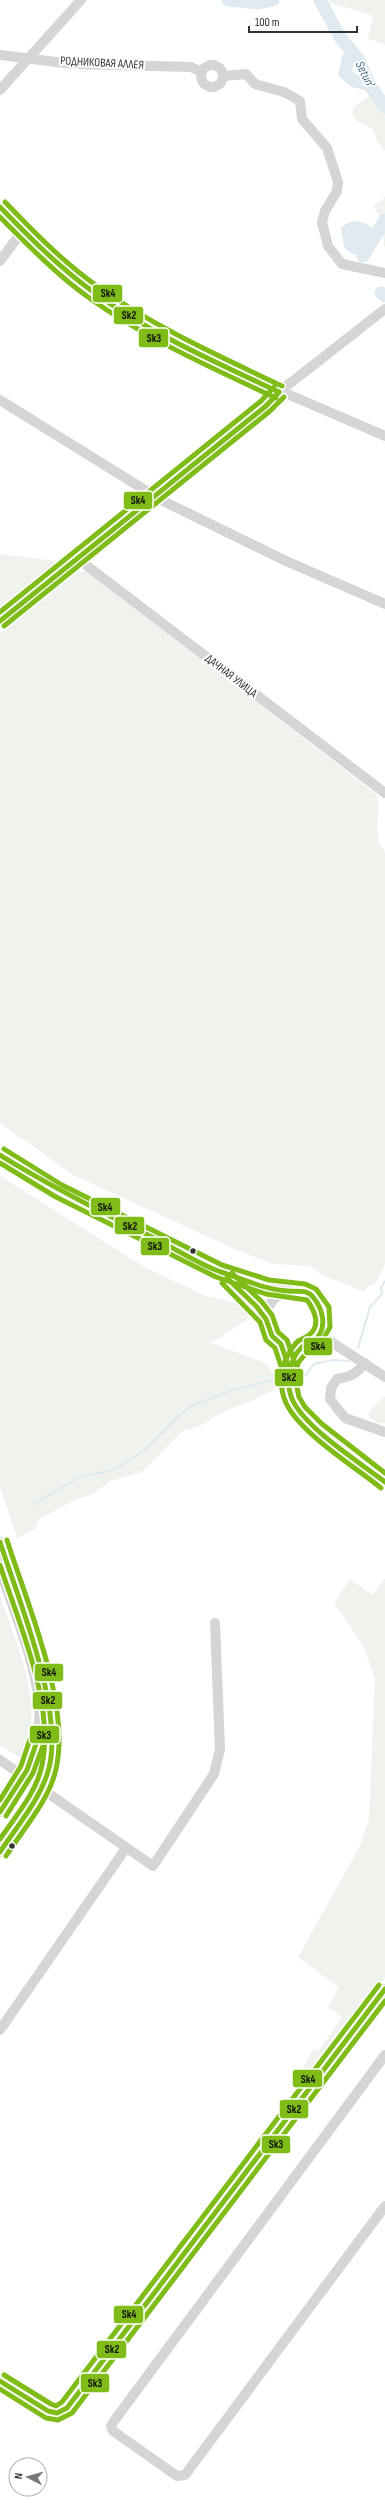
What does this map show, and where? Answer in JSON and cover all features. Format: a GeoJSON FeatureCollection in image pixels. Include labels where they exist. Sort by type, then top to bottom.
{"type":"FeatureCollection","features":[{"type":"Feature","properties":{"kind":"street"},"geometry":{"type":"LineString","coordinates":[[0,90],[81,0]]}},
{"type":"Feature","properties":{"kind":"street","name":"РОДНИКОВАЯ АЛЛЕЯ"},"geometry":{"type":"LineString","coordinates":[[0,55],[72,64],[191,66],[202,72]]}},
{"type":"Feature","properties":{"kind":"street"},"geometry":{"type":"LineString","coordinates":[[224,76],[220,68],[212,65],[202,72],[202,81],[209,87],[217,86],[224,76],[246,74],[255,84],[284,92],[300,101],[302,119],[326,148],[338,182],[337,191],[325,212],[322,222],[328,246],[342,264],[352,268],[385,273]]}},
{"type":"Feature","properties":{"kind":"street"},"geometry":{"type":"LineString","coordinates":[[0,207],[22,230],[76,278],[113,304],[192,350],[279,392],[385,436]]}},
{"type":"Feature","properties":{"kind":"street"},"geometry":{"type":"LineString","coordinates":[[0,262],[22,230]]}},
{"type":"Feature","properties":{"kind":"street"},"geometry":{"type":"LineString","coordinates":[[0,621],[266,406],[279,392],[384,310]]}},
{"type":"Feature","properties":{"kind":"street"},"geometry":{"type":"LineString","coordinates":[[0,400],[111,470],[156,495],[286,561],[385,604]]}},
{"type":"Feature","properties":{"kind":"street","name":"ДАЧНАЯ УЛИЦА"},"geometry":{"type":"LineString","coordinates":[[78,559],[385,793]]}},
{"type":"Feature","properties":{"kind":"street"},"geometry":{"type":"LineString","coordinates":[[0,1154],[66,1195],[219,1271],[254,1284],[287,1291],[304,1291],[318,1301],[324,1318],[319,1334],[315,1340],[302,1347],[296,1353],[289,1368]]}},
{"type":"Feature","properties":{"kind":"street"},"geometry":{"type":"LineString","coordinates":[[219,1271],[245,1294],[266,1319],[272,1336],[281,1344],[288,1347],[302,1347]]}},
{"type":"Feature","properties":{"kind":"street"},"geometry":{"type":"LineString","coordinates":[[266,1319],[272,1301],[287,1291]]}},
{"type":"Feature","properties":{"kind":"street"},"geometry":{"type":"LineString","coordinates":[[319,1334],[385,1377]]}},
{"type":"Feature","properties":{"kind":"street"},"geometry":{"type":"LineString","coordinates":[[281,1344],[289,1368],[290,1392],[299,1411],[317,1428],[385,1482]]}},
{"type":"Feature","properties":{"kind":"street"},"geometry":{"type":"LineString","coordinates":[[365,1363],[357,1372],[337,1379],[331,1388],[330,1399],[345,1418],[385,1432]]}},
{"type":"Feature","properties":{"kind":"street"},"geometry":{"type":"LineString","coordinates":[[0,1542],[46,1686],[52,1716],[52,1751],[41,1789],[0,1852]]}},
{"type":"Feature","properties":{"kind":"street"},"geometry":{"type":"LineString","coordinates":[[0,1569],[36,1682],[39,1703],[36,1748],[24,1777],[0,1812]]}},
{"type":"Feature","properties":{"kind":"street"},"geometry":{"type":"LineString","coordinates":[[0,1760],[153,1866],[214,1774],[220,1749],[215,1623]]}},
{"type":"Feature","properties":{"kind":"street"},"geometry":{"type":"LineString","coordinates":[[0,2030],[126,1848]]}},
{"type":"Feature","properties":{"kind":"street"},"geometry":{"type":"LineString","coordinates":[[0,2381],[48,2411],[61,2412],[84,2387],[385,1988]]}},
{"type":"Feature","properties":{"kind":"street"},"geometry":{"type":"LineString","coordinates":[[385,2055],[114,2421],[111,2426],[113,2431],[177,2476],[185,2475],[385,2206]]}},
{"type":"Feature","properties":{"kind":"shaded area"},"geometry":{"type":"Polygon","coordinates":[[[328,0],[385,0],[385,45],[368,38],[373,16],[331,3],[328,0]]]}},
{"type":"Feature","properties":{"kind":"shaded area"},"geometry":{"type":"Polygon","coordinates":[[[373,93],[385,99],[385,151],[379,144],[372,129],[357,121],[352,115],[353,108],[373,93]]]}},
{"type":"Feature","properties":{"kind":"shaded area"},"geometry":{"type":"Polygon","coordinates":[[[385,196],[385,248],[383,242],[384,225],[373,205],[381,201],[385,196]]]}},
{"type":"Feature","properties":{"kind":"shaded area"},"geometry":{"type":"Polygon","coordinates":[[[354,221],[364,223],[379,231],[380,240],[372,253],[356,255],[344,247],[341,228],[347,223],[354,221]]]}},
{"type":"Feature","properties":{"kind":"shaded area"},"geometry":{"type":"Polygon","coordinates":[[[0,554],[57,561],[57,566],[0,611],[0,554]]]}},
{"type":"Feature","properties":{"kind":"shaded area"},"geometry":{"type":"Polygon","coordinates":[[[80,571],[87,572],[376,794],[378,801],[378,838],[385,852],[385,1264],[375,1284],[367,1287],[365,1292],[324,1276],[309,1266],[273,1264],[237,1250],[73,1175],[0,1123],[0,633],[74,573],[80,571]]]}},
{"type":"Feature","properties":{"kind":"shaded area"},"geometry":{"type":"Polygon","coordinates":[[[0,1176],[146,1268],[206,1296],[241,1304],[251,1309],[248,1319],[211,1343],[268,1364],[271,1373],[280,1374],[281,1382],[279,1387],[249,1402],[227,1410],[198,1427],[182,1431],[142,1472],[111,1481],[91,1495],[76,1499],[39,1520],[35,1529],[17,1538],[0,1487],[0,1176]]]}},
{"type":"Feature","properties":{"kind":"shaded area"},"geometry":{"type":"Polygon","coordinates":[[[385,1396],[385,1423],[381,1424],[369,1418],[369,1411],[385,1396]]]}},
{"type":"Feature","properties":{"kind":"shaded area"},"geometry":{"type":"Polygon","coordinates":[[[385,1578],[385,1978],[307,2085],[300,2073],[313,2049],[318,2052],[342,2017],[328,2006],[339,1988],[298,1957],[360,1846],[369,1819],[375,1679],[363,1645],[334,1603],[350,1579],[372,1595],[385,1578]]]}},
{"type":"Feature","properties":{"kind":"shaded area"},"geometry":{"type":"Polygon","coordinates":[[[0,1595],[21,1655],[31,1697],[32,1718],[29,1739],[22,1759],[0,1745],[0,1595]]]}},
{"type":"Feature","properties":{"kind":"shaded area"},"geometry":{"type":"Polygon","coordinates":[[[43,1702],[50,1734],[44,1771],[41,1776],[36,1777],[31,1771],[43,1702]]]}},
{"type":"Feature","properties":{"kind":"waterway","name":"Setun'"},"geometry":{"type":"LineString","coordinates":[[228,0],[258,3],[273,0]]}},
{"type":"Feature","properties":{"kind":"waterway","name":"Setun'"},"geometry":{"type":"LineString","coordinates":[[320,0],[340,37],[359,60],[369,84],[385,107]]}},
{"type":"Feature","properties":{"kind":"waterway"},"geometry":{"type":"LineString","coordinates":[[353,55],[348,59],[345,73],[354,81],[369,84]]}},
{"type":"Feature","properties":{"kind":"waterway","name":"Setun'"},"geometry":{"type":"LineString","coordinates":[[363,256],[385,220]]}},
{"type":"Feature","properties":{"kind":"waterway","name":"Setun'"},"geometry":{"type":"LineString","coordinates":[[381,293],[385,296]]}},
{"type":"Feature","properties":{"kind":"waterway"},"geometry":{"type":"LineString","coordinates":[[358,1348],[370,1307],[382,1294],[381,1288],[385,1281]]}},
{"type":"Feature","properties":{"kind":"waterway"},"geometry":{"type":"LineString","coordinates":[[302,1380],[314,1364],[333,1360],[349,1361]]}},
{"type":"Feature","properties":{"kind":"waterway"},"geometry":{"type":"LineString","coordinates":[[34,1504],[81,1476],[105,1472],[124,1464],[146,1449],[176,1418],[193,1405],[233,1390],[281,1378]]}},
{"type":"Feature","properties":{"kind":"transit line","name":"Sk4"},"geometry":{"type":"LineString","coordinates":[[5,202],[61,257],[84,277],[119,301],[187,340],[282,386]]}},
{"type":"Feature","properties":{"kind":"transit line","name":"Sk2"},"geometry":{"type":"LineString","coordinates":[[0,207],[56,262],[80,282],[114,306],[159,334],[279,392]]}},
{"type":"Feature","properties":{"kind":"transit line","name":"Sk3"},"geometry":{"type":"LineString","coordinates":[[0,217],[42,259],[65,279],[110,312],[156,340],[276,398]]}},
{"type":"Feature","properties":{"kind":"transit line","name":"Sk4"},"geometry":{"type":"LineString","coordinates":[[0,612],[261,401],[274,387]]}},
{"type":"Feature","properties":{"kind":"transit line","name":"Sk2"},"geometry":{"type":"LineString","coordinates":[[0,621],[266,406],[279,392]]}},
{"type":"Feature","properties":{"kind":"transit line","name":"Sk3"},"geometry":{"type":"LineString","coordinates":[[4,626],[270,411],[284,397]]}},
{"type":"Feature","properties":{"kind":"transit line","name":"Sk4"},"geometry":{"type":"LineString","coordinates":[[4,1149],[62,1185],[222,1265],[269,1280],[305,1284],[316,1289],[329,1307],[330,1327],[320,1345],[307,1352],[298,1363],[295,1378],[299,1397],[305,1407],[322,1424],[385,1473]]}},
{"type":"Feature","properties":{"kind":"transit line","name":"Sk2"},"geometry":{"type":"LineString","coordinates":[[0,1155],[76,1198],[212,1269],[263,1286],[311,1294],[319,1307],[323,1318],[322,1330],[315,1340],[305,1345],[297,1352],[291,1365],[289,1372],[289,1387],[293,1401],[300,1412],[321,1434],[385,1482]]}},
{"type":"Feature","properties":{"kind":"transit line","name":"Sk3"},"geometry":{"type":"LineString","coordinates":[[0,1163],[56,1197],[216,1277],[266,1294],[307,1300],[316,1318],[316,1323],[313,1331],[296,1343],[287,1356],[282,1372],[283,1395],[286,1403],[303,1426],[315,1437],[381,1488]]}},
{"type":"Feature","properties":{"kind":"transit line","name":"Sk4"},"geometry":{"type":"LineString","coordinates":[[232,1273],[262,1302],[272,1315],[278,1332],[287,1340],[296,1366],[295,1382]]}},
{"type":"Feature","properties":{"kind":"transit line","name":"Sk2"},"geometry":{"type":"LineString","coordinates":[[227,1278],[256,1306],[266,1319],[272,1336],[281,1344],[289,1368],[288,1382]]}},
{"type":"Feature","properties":{"kind":"transit line","name":"Sk3"},"geometry":{"type":"LineString","coordinates":[[222,1283],[260,1322],[266,1340],[275,1348],[282,1369],[281,1382]]}},
{"type":"Feature","properties":{"kind":"transit line","name":"Sk4"},"geometry":{"type":"LineString","coordinates":[[6,1856],[35,1814],[48,1792],[56,1769],[59,1743],[57,1715],[45,1654],[7,1540]]}},
{"type":"Feature","properties":{"kind":"transit line","name":"Sk2"},"geometry":{"type":"LineString","coordinates":[[0,1542],[28,1624],[45,1686],[50,1716],[52,1744],[49,1768],[40,1791],[28,1812],[0,1852]]}},
{"type":"Feature","properties":{"kind":"transit line","name":"Sk3"},"geometry":{"type":"LineString","coordinates":[[0,1565],[33,1664],[44,1716],[45,1741],[42,1765],[35,1785],[25,1804],[0,1839]]}},
{"type":"Feature","properties":{"kind":"transit line","name":"Sk4"},"geometry":{"type":"LineString","coordinates":[[0,1800],[21,1766],[30,1739]]}},
{"type":"Feature","properties":{"kind":"transit line","name":"Sk2"},"geometry":{"type":"LineString","coordinates":[[0,1812],[27,1770],[37,1741]]}},
{"type":"Feature","properties":{"kind":"transit line","name":"Sk3"},"geometry":{"type":"LineString","coordinates":[[6,1816],[33,1773],[44,1743]]}},
{"type":"Feature","properties":{"kind":"transit line","name":"Sk4"},"geometry":{"type":"LineString","coordinates":[[4,2375],[51,2404],[56,2406],[62,2402],[379,1985]]}},
{"type":"Feature","properties":{"kind":"transit line","name":"Sk2"},"geometry":{"type":"LineString","coordinates":[[0,2381],[48,2411],[57,2413],[67,2408],[385,1989]]}},
{"type":"Feature","properties":{"kind":"transit line","name":"Sk3"},"geometry":{"type":"LineString","coordinates":[[0,2389],[46,2418],[58,2420],[72,2413],[385,2001]]}}]}
